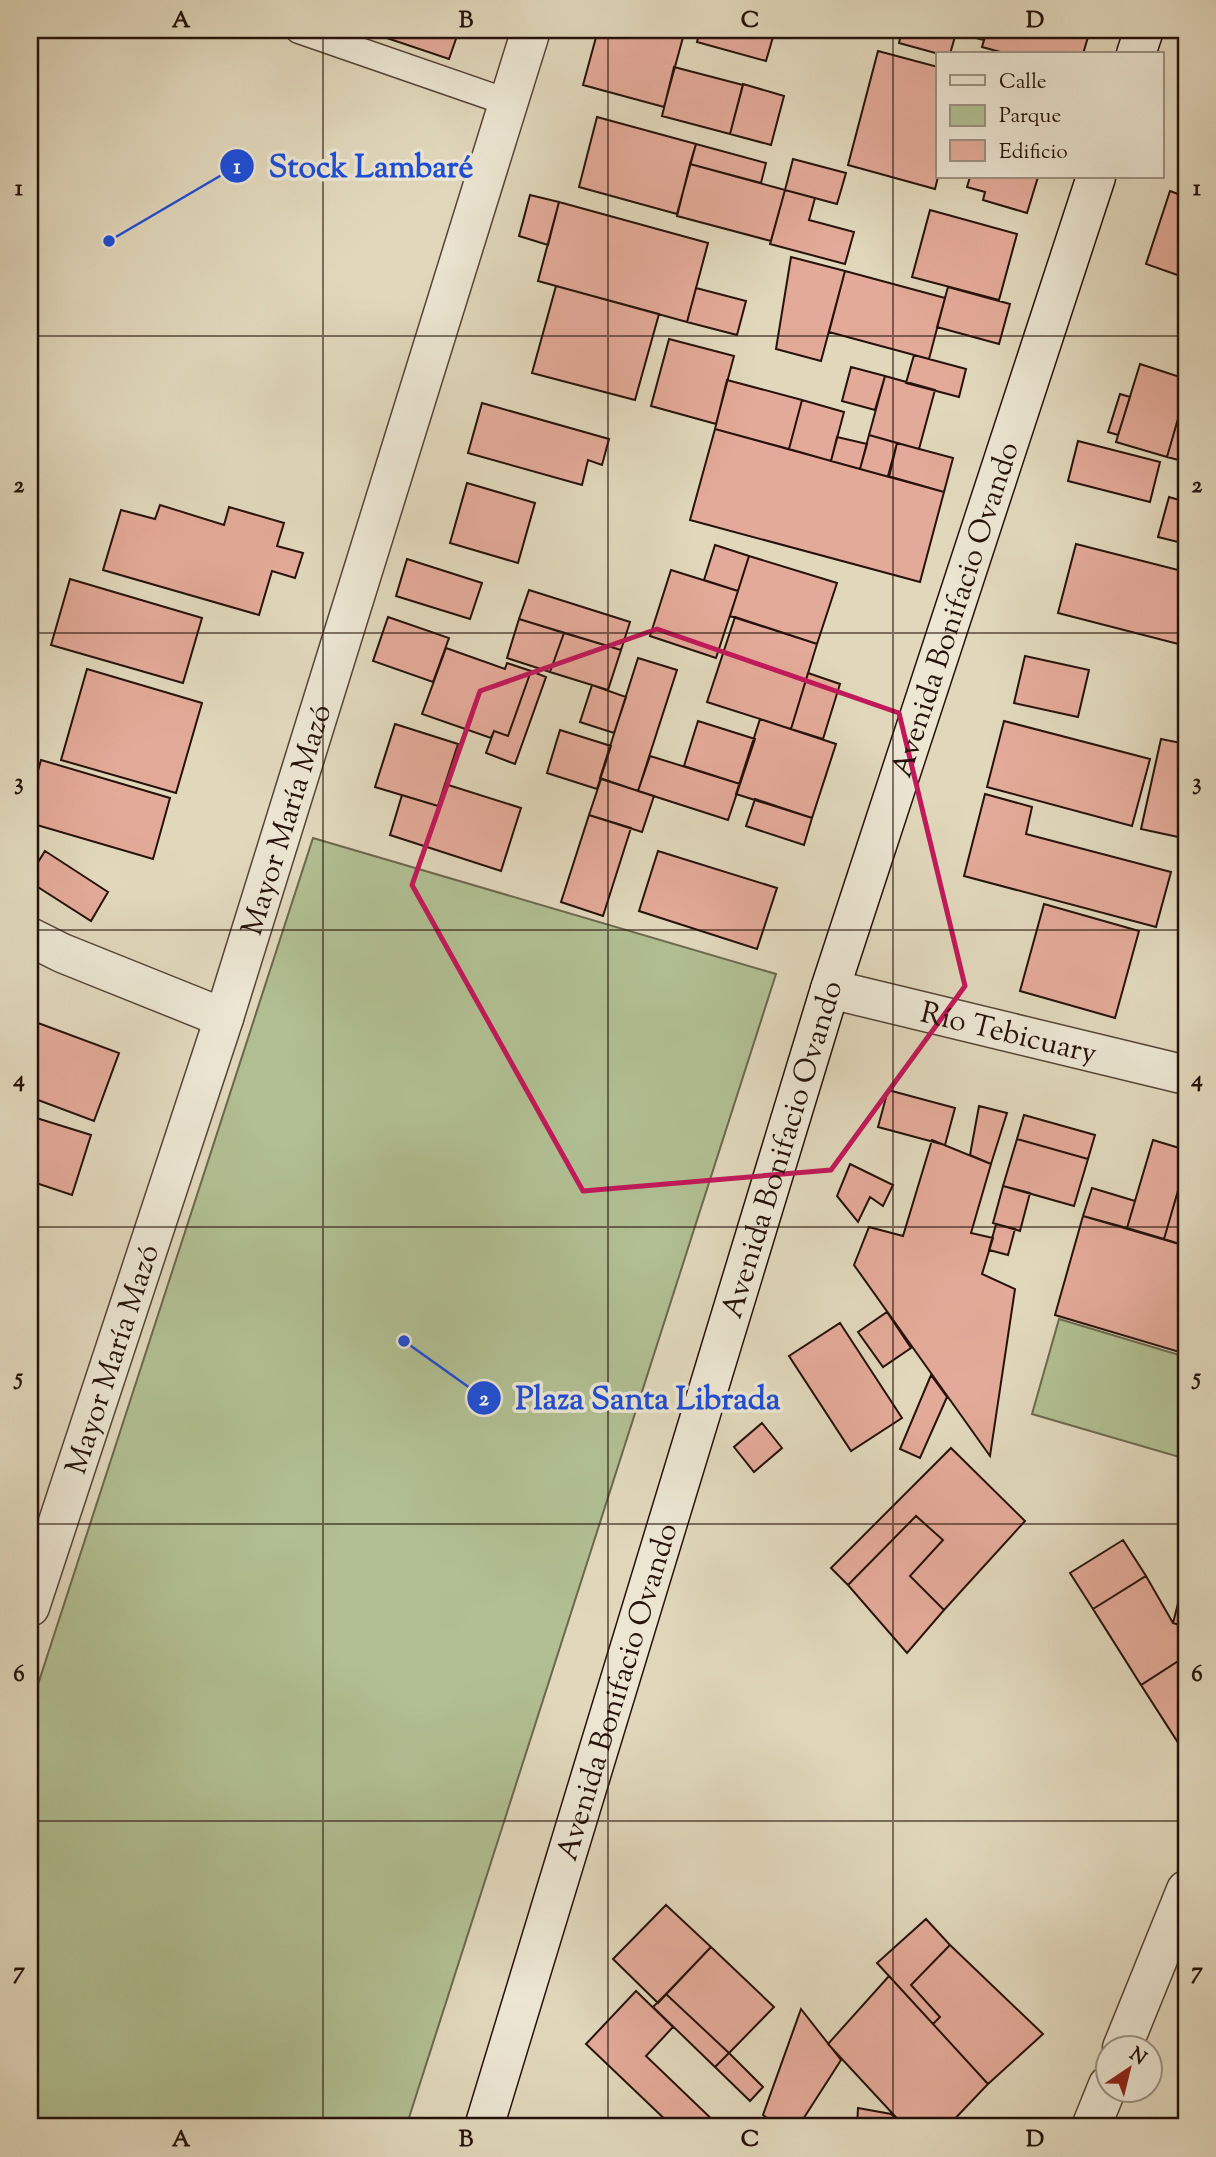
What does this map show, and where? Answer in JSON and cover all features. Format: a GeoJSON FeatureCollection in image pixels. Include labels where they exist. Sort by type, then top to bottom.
{"type":"FeatureCollection","features":[{"type":"Feature","properties":{"kind":"street","name":"Mayor María Mazó"},"geometry":{"type":"LineString","coordinates":[[30,1607],[224,1018],[531,30]]}},
{"type":"Feature","properties":{"kind":"street"},"geometry":{"type":"LineString","coordinates":[[1137,52],[1144,30]]}},
{"type":"Feature","properties":{"kind":"street","name":"Avenida Bonifacio Ovando"},"geometry":{"type":"LineString","coordinates":[[484,2127],[830,989],[1096,178]]}},
{"type":"Feature","properties":{"kind":"street"},"geometry":{"type":"LineString","coordinates":[[30,937],[62,953],[224,1018]]}},
{"type":"Feature","properties":{"kind":"street","name":"Río Tebicuary"},"geometry":{"type":"LineString","coordinates":[[830,989],[1186,1075]]}},
{"type":"Feature","properties":{"kind":"street"},"geometry":{"type":"LineString","coordinates":[[1128,2035],[1186,1890]]}},
{"type":"Feature","properties":{"kind":"street"},"geometry":{"type":"LineString","coordinates":[[1091,2127],[1100,2104]]}},
{"type":"Feature","properties":{"kind":"lane"},"geometry":{"type":"LineString","coordinates":[[299,30],[507,102]]}},
{"type":"Feature","properties":{"kind":"highlighted area"},"geometry":{"type":"Polygon","coordinates":[[[657,629],[899,713],[965,986],[831,1170],[583,1191],[412,885],[480,691],[657,629]]]}},
{"type":"Feature","properties":{"kind":"green space"},"geometry":{"type":"Polygon","coordinates":[[[313,838],[776,974],[406,2127],[30,2127],[30,1709],[313,838]]]}},
{"type":"Feature","properties":{"kind":"green space"},"geometry":{"type":"Polygon","coordinates":[[[1059,1319],[1186,1357],[1186,1459],[1032,1414],[1059,1319]]]}},
{"type":"Feature","properties":{"kind":"building"},"geometry":{"type":"Polygon","coordinates":[[[363,30],[459,30],[449,59],[363,30]]]}},
{"type":"Feature","properties":{"kind":"building"},"geometry":{"type":"Polygon","coordinates":[[[598,30],[685,30],[664,107],[583,85],[598,30]]]}},
{"type":"Feature","properties":{"kind":"building"},"geometry":{"type":"Polygon","coordinates":[[[700,30],[775,30],[766,61],[697,42],[700,30]]]}},
{"type":"Feature","properties":{"kind":"building"},"geometry":{"type":"Polygon","coordinates":[[[902,30],[987,30],[984,40],[956,33],[951,52],[936,53],[899,43],[902,30]]]}},
{"type":"Feature","properties":{"kind":"building"},"geometry":{"type":"Polygon","coordinates":[[[987,30],[1090,30],[1084,52],[1001,52],[982,47],[987,30]]]}},
{"type":"Feature","properties":{"kind":"building"},"geometry":{"type":"Polygon","coordinates":[[[878,51],[936,66],[938,178],[935,189],[848,165],[878,51]]]}},
{"type":"Feature","properties":{"kind":"building"},"geometry":{"type":"Polygon","coordinates":[[[674,67],[743,85],[730,134],[662,116],[674,67]]]}},
{"type":"Feature","properties":{"kind":"building"},"geometry":{"type":"Polygon","coordinates":[[[743,84],[784,96],[771,145],[730,134],[743,84]]]}},
{"type":"Feature","properties":{"kind":"building"},"geometry":{"type":"Polygon","coordinates":[[[597,117],[696,144],[677,214],[579,187],[597,117]]]}},
{"type":"Feature","properties":{"kind":"building"},"geometry":{"type":"Polygon","coordinates":[[[696,144],[766,163],[761,183],[690,164],[696,144]]]}},
{"type":"Feature","properties":{"kind":"building"},"geometry":{"type":"Polygon","coordinates":[[[793,159],[846,173],[837,204],[785,190],[793,159]]]}},
{"type":"Feature","properties":{"kind":"building"},"geometry":{"type":"Polygon","coordinates":[[[690,164],[785,190],[771,241],[677,216],[690,164]]]}},
{"type":"Feature","properties":{"kind":"building"},"geometry":{"type":"Polygon","coordinates":[[[970,178],[1038,178],[1027,213],[983,200],[985,192],[967,187],[970,178]]]}},
{"type":"Feature","properties":{"kind":"building"},"geometry":{"type":"Polygon","coordinates":[[[785,190],[815,198],[809,220],[854,232],[845,264],[770,244],[785,190]]]}},
{"type":"Feature","properties":{"kind":"building"},"geometry":{"type":"Polygon","coordinates":[[[1170,191],[1186,197],[1186,278],[1146,264],[1170,191]]]}},
{"type":"Feature","properties":{"kind":"building"},"geometry":{"type":"Polygon","coordinates":[[[530,195],[559,202],[548,245],[519,236],[530,195]]]}},
{"type":"Feature","properties":{"kind":"building"},"geometry":{"type":"Polygon","coordinates":[[[559,202],[708,243],[687,322],[538,281],[559,202]]]}},
{"type":"Feature","properties":{"kind":"building"},"geometry":{"type":"Polygon","coordinates":[[[930,210],[1017,234],[999,300],[912,277],[930,210]]]}},
{"type":"Feature","properties":{"kind":"building"},"geometry":{"type":"Polygon","coordinates":[[[791,257],[845,271],[821,361],[776,349],[791,257]]]}},
{"type":"Feature","properties":{"kind":"building"},"geometry":{"type":"Polygon","coordinates":[[[845,271],[945,298],[929,359],[829,332],[845,271]]]}},
{"type":"Feature","properties":{"kind":"building"},"geometry":{"type":"Polygon","coordinates":[[[556,286],[659,314],[635,400],[532,373],[556,286]]]}},
{"type":"Feature","properties":{"kind":"building"},"geometry":{"type":"Polygon","coordinates":[[[948,287],[1010,304],[999,344],[937,327],[948,287]]]}},
{"type":"Feature","properties":{"kind":"building"},"geometry":{"type":"Polygon","coordinates":[[[696,288],[746,301],[737,335],[687,322],[696,288]]]}},
{"type":"Feature","properties":{"kind":"building"},"geometry":{"type":"Polygon","coordinates":[[[669,339],[734,356],[716,424],[651,406],[669,339]]]}},
{"type":"Feature","properties":{"kind":"building"},"geometry":{"type":"Polygon","coordinates":[[[914,355],[966,369],[959,397],[906,383],[914,355]]]}},
{"type":"Feature","properties":{"kind":"building"},"geometry":{"type":"Polygon","coordinates":[[[1140,364],[1186,379],[1186,391],[1167,457],[1116,442],[1140,364]]]}},
{"type":"Feature","properties":{"kind":"building"},"geometry":{"type":"Polygon","coordinates":[[[851,367],[885,376],[875,410],[842,401],[851,367]]]}},
{"type":"Feature","properties":{"kind":"building"},"geometry":{"type":"Polygon","coordinates":[[[885,376],[935,390],[919,449],[869,435],[885,376]]]}},
{"type":"Feature","properties":{"kind":"building"},"geometry":{"type":"Polygon","coordinates":[[[727,380],[802,400],[789,449],[715,429],[727,380]]]}},
{"type":"Feature","properties":{"kind":"building"},"geometry":{"type":"Polygon","coordinates":[[[1186,391],[1186,462],[1167,457],[1186,391]]]}},
{"type":"Feature","properties":{"kind":"building"},"geometry":{"type":"Polygon","coordinates":[[[1120,394],[1130,397],[1118,435],[1108,432],[1120,394]]]}},
{"type":"Feature","properties":{"kind":"building"},"geometry":{"type":"Polygon","coordinates":[[[802,400],[844,412],[831,461],[789,449],[802,400]]]}},
{"type":"Feature","properties":{"kind":"building"},"geometry":{"type":"Polygon","coordinates":[[[482,403],[609,439],[602,465],[588,460],[582,485],[468,453],[482,403]]]}},
{"type":"Feature","properties":{"kind":"building"},"geometry":{"type":"Polygon","coordinates":[[[715,429],[944,492],[920,582],[690,520],[715,429]]]}},
{"type":"Feature","properties":{"kind":"building"},"geometry":{"type":"Polygon","coordinates":[[[869,435],[897,443],[889,477],[860,469],[869,435]]]}},
{"type":"Feature","properties":{"kind":"building"},"geometry":{"type":"Polygon","coordinates":[[[837,437],[867,444],[860,469],[831,461],[837,437]]]}},
{"type":"Feature","properties":{"kind":"building"},"geometry":{"type":"Polygon","coordinates":[[[1078,441],[1160,462],[1150,502],[1068,481],[1078,441]]]}},
{"type":"Feature","properties":{"kind":"building"},"geometry":{"type":"Polygon","coordinates":[[[897,443],[953,458],[944,492],[888,476],[897,443]]]}},
{"type":"Feature","properties":{"kind":"building"},"geometry":{"type":"Polygon","coordinates":[[[467,483],[535,503],[518,563],[450,543],[467,483]]]}},
{"type":"Feature","properties":{"kind":"building"},"geometry":{"type":"Polygon","coordinates":[[[1169,497],[1186,502],[1186,544],[1158,537],[1169,497]]]}},
{"type":"Feature","properties":{"kind":"building"},"geometry":{"type":"Polygon","coordinates":[[[160,505],[224,525],[229,507],[284,523],[277,546],[303,553],[295,578],[272,571],[259,615],[103,570],[121,510],[155,519],[160,505]]]}},
{"type":"Feature","properties":{"kind":"building"},"geometry":{"type":"Polygon","coordinates":[[[1076,544],[1186,572],[1186,646],[1058,613],[1076,544]]]}},
{"type":"Feature","properties":{"kind":"building"},"geometry":{"type":"Polygon","coordinates":[[[715,545],[749,556],[738,591],[704,580],[715,545]]]}},
{"type":"Feature","properties":{"kind":"building"},"geometry":{"type":"Polygon","coordinates":[[[749,556],[837,583],[817,644],[730,616],[749,556]]]}},
{"type":"Feature","properties":{"kind":"building"},"geometry":{"type":"Polygon","coordinates":[[[407,559],[482,583],[470,619],[396,596],[407,559]]]}},
{"type":"Feature","properties":{"kind":"building"},"geometry":{"type":"Polygon","coordinates":[[[671,570],[738,591],[716,658],[650,636],[671,570]]]}},
{"type":"Feature","properties":{"kind":"building"},"geometry":{"type":"Polygon","coordinates":[[[70,579],[202,618],[183,683],[51,645],[70,579]]]}},
{"type":"Feature","properties":{"kind":"building"},"geometry":{"type":"Polygon","coordinates":[[[529,590],[630,622],[621,650],[519,619],[529,590]]]}},
{"type":"Feature","properties":{"kind":"building"},"geometry":{"type":"Polygon","coordinates":[[[388,617],[449,638],[433,682],[373,661],[388,617]]]}},
{"type":"Feature","properties":{"kind":"building"},"geometry":{"type":"Polygon","coordinates":[[[735,617],[817,644],[791,729],[707,702],[735,617]]]}},
{"type":"Feature","properties":{"kind":"building"},"geometry":{"type":"Polygon","coordinates":[[[519,619],[564,633],[550,672],[507,658],[519,619]]]}},
{"type":"Feature","properties":{"kind":"building"},"geometry":{"type":"Polygon","coordinates":[[[564,633],[621,650],[608,690],[550,672],[564,633]]]}},
{"type":"Feature","properties":{"kind":"building"},"geometry":{"type":"Polygon","coordinates":[[[446,648],[505,669],[507,663],[531,671],[508,736],[494,731],[491,738],[422,714],[446,648]]]}},
{"type":"Feature","properties":{"kind":"building"},"geometry":{"type":"Polygon","coordinates":[[[1025,656],[1089,670],[1078,717],[1014,703],[1025,656]]]}},
{"type":"Feature","properties":{"kind":"building"},"geometry":{"type":"Polygon","coordinates":[[[638,658],[677,670],[638,791],[600,778],[638,658]]]}},
{"type":"Feature","properties":{"kind":"building"},"geometry":{"type":"Polygon","coordinates":[[[87,669],[202,703],[176,793],[61,760],[87,669]]]}},
{"type":"Feature","properties":{"kind":"building"},"geometry":{"type":"Polygon","coordinates":[[[531,671],[546,677],[515,764],[486,753],[494,731],[508,736],[531,671]]]}},
{"type":"Feature","properties":{"kind":"building"},"geometry":{"type":"Polygon","coordinates":[[[808,673],[840,684],[823,739],[791,729],[808,673]]]}},
{"type":"Feature","properties":{"kind":"building"},"geometry":{"type":"Polygon","coordinates":[[[592,685],[626,697],[614,733],[580,722],[592,685]]]}},
{"type":"Feature","properties":{"kind":"building"},"geometry":{"type":"Polygon","coordinates":[[[760,719],[836,744],[812,818],[736,794],[760,719]]]}},
{"type":"Feature","properties":{"kind":"building"},"geometry":{"type":"Polygon","coordinates":[[[698,721],[755,739],[740,784],[684,766],[698,721]]]}},
{"type":"Feature","properties":{"kind":"building"},"geometry":{"type":"Polygon","coordinates":[[[1004,721],[1150,759],[1132,826],[987,787],[1004,721]]]}},
{"type":"Feature","properties":{"kind":"building"},"geometry":{"type":"Polygon","coordinates":[[[395,724],[458,744],[438,806],[375,787],[395,724]]]}},
{"type":"Feature","properties":{"kind":"building"},"geometry":{"type":"Polygon","coordinates":[[[560,730],[611,746],[597,789],[547,773],[560,730]]]}},
{"type":"Feature","properties":{"kind":"building"},"geometry":{"type":"Polygon","coordinates":[[[1161,739],[1186,744],[1186,824],[1183,838],[1141,829],[1161,739]]]}},
{"type":"Feature","properties":{"kind":"building"},"geometry":{"type":"Polygon","coordinates":[[[650,756],[740,784],[728,820],[638,791],[650,756]]]}},
{"type":"Feature","properties":{"kind":"building"},"geometry":{"type":"Polygon","coordinates":[[[41,760],[170,798],[153,859],[30,823],[30,799],[41,760]]]}},
{"type":"Feature","properties":{"kind":"building"},"geometry":{"type":"Polygon","coordinates":[[[601,779],[654,796],[642,832],[589,815],[601,779]]]}},
{"type":"Feature","properties":{"kind":"building"},"geometry":{"type":"Polygon","coordinates":[[[445,784],[521,808],[501,871],[390,835],[402,795],[438,806],[445,784]]]}},
{"type":"Feature","properties":{"kind":"building"},"geometry":{"type":"Polygon","coordinates":[[[985,794],[1032,807],[1026,834],[1171,872],[1156,927],[964,876],[985,794]]]}},
{"type":"Feature","properties":{"kind":"building"},"geometry":{"type":"Polygon","coordinates":[[[755,799],[812,818],[804,845],[746,826],[755,799]]]}},
{"type":"Feature","properties":{"kind":"building"},"geometry":{"type":"Polygon","coordinates":[[[589,815],[631,828],[603,916],[561,902],[589,815]]]}},
{"type":"Feature","properties":{"kind":"building"},"geometry":{"type":"Polygon","coordinates":[[[45,851],[108,892],[91,921],[30,882],[30,875],[45,851]]]}},
{"type":"Feature","properties":{"kind":"building"},"geometry":{"type":"Polygon","coordinates":[[[658,851],[777,888],[757,949],[639,911],[658,851]]]}},
{"type":"Feature","properties":{"kind":"building"},"geometry":{"type":"Polygon","coordinates":[[[1044,904],[1139,931],[1115,1018],[1020,991],[1044,904]]]}},
{"type":"Feature","properties":{"kind":"building"},"geometry":{"type":"Polygon","coordinates":[[[30,1020],[119,1053],[94,1121],[30,1097],[30,1020]]]}},
{"type":"Feature","properties":{"kind":"building"},"geometry":{"type":"Polygon","coordinates":[[[888,1090],[955,1108],[945,1145],[878,1127],[888,1090]]]}},
{"type":"Feature","properties":{"kind":"building"},"geometry":{"type":"Polygon","coordinates":[[[979,1106],[1007,1113],[991,1164],[970,1155],[979,1106]]]}},
{"type":"Feature","properties":{"kind":"building"},"geometry":{"type":"Polygon","coordinates":[[[1024,1115],[1095,1135],[1088,1159],[1017,1139],[1024,1115]]]}},
{"type":"Feature","properties":{"kind":"building"},"geometry":{"type":"Polygon","coordinates":[[[30,1116],[91,1135],[72,1195],[30,1181],[30,1116]]]}},
{"type":"Feature","properties":{"kind":"building"},"geometry":{"type":"Polygon","coordinates":[[[1017,1139],[1088,1159],[1074,1206],[1003,1186],[1017,1139]]]}},
{"type":"Feature","properties":{"kind":"building"},"geometry":{"type":"Polygon","coordinates":[[[932,1140],[991,1164],[971,1233],[993,1238],[982,1274],[1015,1289],[990,1456],[854,1265],[869,1227],[903,1236],[932,1140]]]}},
{"type":"Feature","properties":{"kind":"building"},"geometry":{"type":"Polygon","coordinates":[[[1153,1140],[1186,1150],[1186,1163],[1164,1239],[1127,1228],[1153,1140]]]}},
{"type":"Feature","properties":{"kind":"building"},"geometry":{"type":"Polygon","coordinates":[[[1186,1163],[1186,1246],[1164,1239],[1186,1163]]]}},
{"type":"Feature","properties":{"kind":"building"},"geometry":{"type":"Polygon","coordinates":[[[850,1164],[893,1185],[883,1206],[870,1197],[858,1222],[837,1196],[850,1164]]]}},
{"type":"Feature","properties":{"kind":"building"},"geometry":{"type":"Polygon","coordinates":[[[1003,1186],[1030,1193],[1020,1231],[993,1223],[1003,1186]]]}},
{"type":"Feature","properties":{"kind":"building"},"geometry":{"type":"Polygon","coordinates":[[[1092,1188],[1135,1201],[1127,1228],[1083,1216],[1092,1188]]]}},
{"type":"Feature","properties":{"kind":"building"},"geometry":{"type":"Polygon","coordinates":[[[1083,1216],[1186,1246],[1186,1354],[1055,1315],[1083,1216]]]}},
{"type":"Feature","properties":{"kind":"building"},"geometry":{"type":"Polygon","coordinates":[[[996,1224],[1015,1229],[1008,1255],[989,1250],[996,1224]]]}},
{"type":"Feature","properties":{"kind":"building"},"geometry":{"type":"Polygon","coordinates":[[[887,1312],[911,1348],[883,1367],[858,1332],[887,1312]]]}},
{"type":"Feature","properties":{"kind":"building"},"geometry":{"type":"Polygon","coordinates":[[[840,1323],[902,1418],[851,1451],[789,1356],[840,1323]]]}},
{"type":"Feature","properties":{"kind":"building"},"geometry":{"type":"Polygon","coordinates":[[[931,1375],[947,1397],[920,1458],[900,1449],[931,1375]]]}},
{"type":"Feature","properties":{"kind":"building"},"geometry":{"type":"Polygon","coordinates":[[[762,1423],[782,1448],[754,1472],[734,1447],[762,1423]]]}},
{"type":"Feature","properties":{"kind":"building"},"geometry":{"type":"Polygon","coordinates":[[[951,1448],[1025,1521],[944,1610],[910,1576],[943,1540],[916,1516],[848,1585],[831,1568],[951,1448]]]}},
{"type":"Feature","properties":{"kind":"building"},"geometry":{"type":"Polygon","coordinates":[[[916,1516],[943,1540],[910,1576],[944,1610],[907,1653],[848,1585],[916,1516]]]}},
{"type":"Feature","properties":{"kind":"building"},"geometry":{"type":"Polygon","coordinates":[[[1123,1540],[1146,1576],[1093,1609],[1070,1573],[1123,1540]]]}},
{"type":"Feature","properties":{"kind":"building"},"geometry":{"type":"Polygon","coordinates":[[[1186,1572],[1186,1627],[1173,1623],[1186,1572]]]}},
{"type":"Feature","properties":{"kind":"building"},"geometry":{"type":"Polygon","coordinates":[[[1146,1576],[1173,1623],[1186,1627],[1186,1656],[1141,1685],[1093,1609],[1146,1576]]]}},
{"type":"Feature","properties":{"kind":"building"},"geometry":{"type":"Polygon","coordinates":[[[1186,1656],[1186,1755],[1141,1685],[1186,1656]]]}},
{"type":"Feature","properties":{"kind":"building"},"geometry":{"type":"Polygon","coordinates":[[[666,1905],[711,1947],[658,2003],[613,1959],[666,1905]]]}},
{"type":"Feature","properties":{"kind":"building"},"geometry":{"type":"Polygon","coordinates":[[[926,1919],[950,1945],[911,1985],[940,2017],[933,2024],[877,1963],[926,1919]]]}},
{"type":"Feature","properties":{"kind":"building"},"geometry":{"type":"Polygon","coordinates":[[[950,1945],[1043,2034],[988,2084],[933,2024],[940,2017],[911,1985],[950,1945]]]}},
{"type":"Feature","properties":{"kind":"building"},"geometry":{"type":"Polygon","coordinates":[[[711,1947],[774,2007],[729,2053],[666,1994],[711,1947]]]}},
{"type":"Feature","properties":{"kind":"building"},"geometry":{"type":"Polygon","coordinates":[[[889,1976],[988,2084],[947,2127],[905,2127],[828,2044],[889,1976]]]}},
{"type":"Feature","properties":{"kind":"building"},"geometry":{"type":"Polygon","coordinates":[[[636,1991],[673,2027],[646,2056],[720,2127],[673,2127],[586,2044],[636,1991]]]}},
{"type":"Feature","properties":{"kind":"building"},"geometry":{"type":"Polygon","coordinates":[[[666,1994],[729,2053],[715,2067],[653,2007],[666,1994]]]}},
{"type":"Feature","properties":{"kind":"building"},"geometry":{"type":"Polygon","coordinates":[[[801,2009],[841,2060],[798,2127],[779,2127],[763,2115],[801,2009]]]}},
{"type":"Feature","properties":{"kind":"building"},"geometry":{"type":"Polygon","coordinates":[[[729,2053],[763,2087],[750,2101],[715,2067],[729,2053]]]}},
{"type":"Feature","properties":{"kind":"building"},"geometry":{"type":"Polygon","coordinates":[[[858,2108],[891,2114],[905,2127],[857,2127],[858,2108]]]}},
{"type":"Feature","properties":{"kind":"place","name":"Stock Lambaré"},"geometry":{"type":"Point","coordinates":[109,241]}},
{"type":"Feature","properties":{"kind":"place","name":"Plaza Santa Librada"},"geometry":{"type":"Point","coordinates":[404,1341]}}]}
